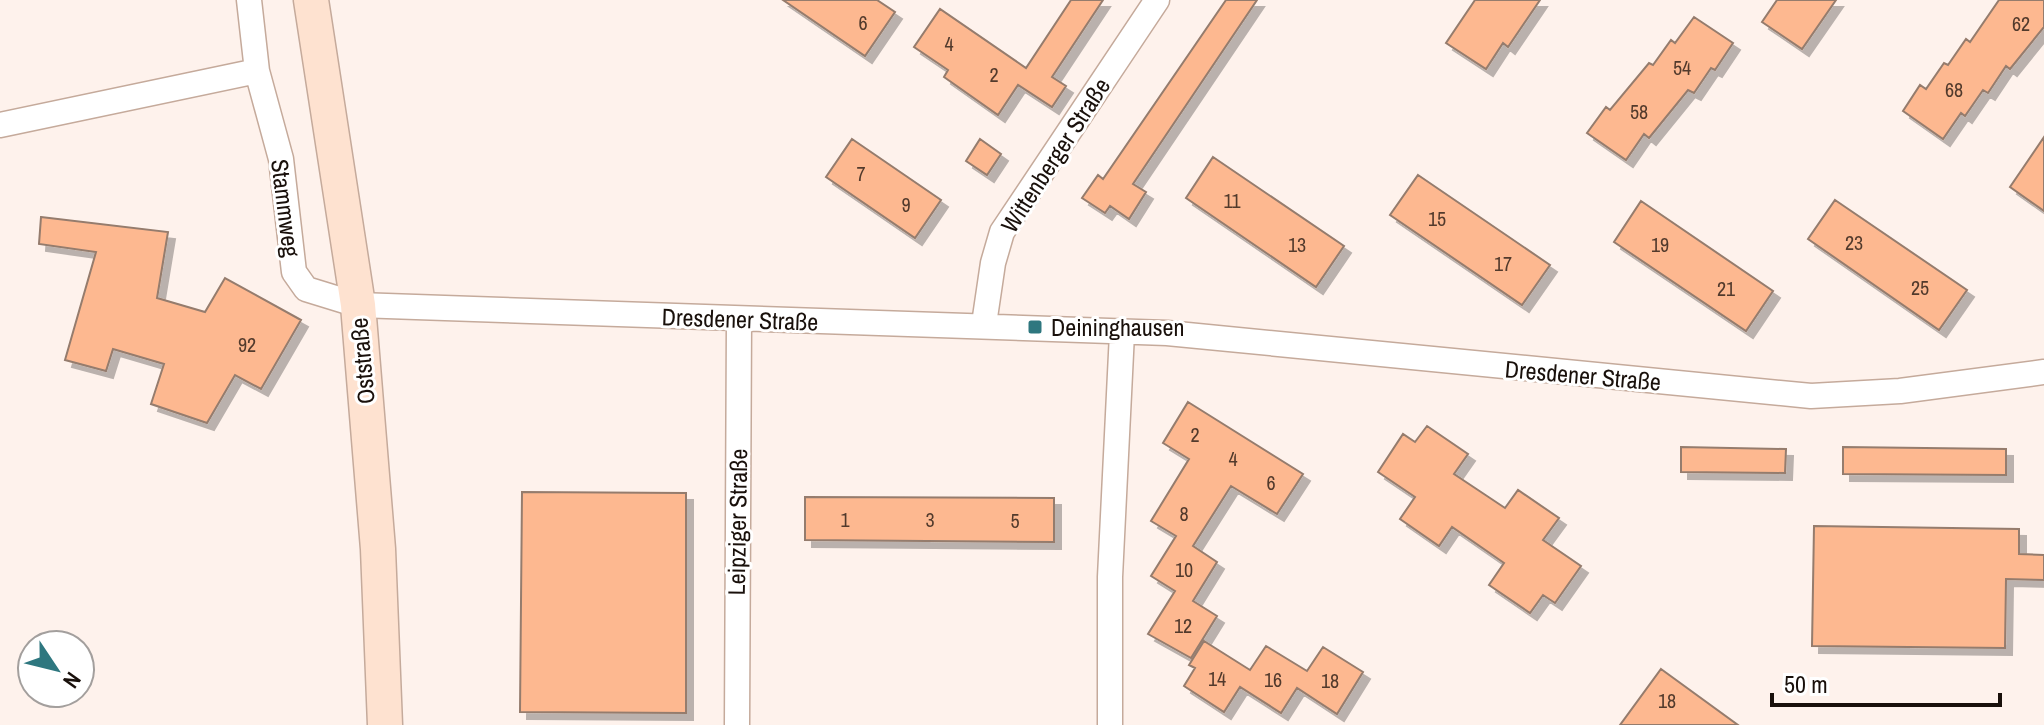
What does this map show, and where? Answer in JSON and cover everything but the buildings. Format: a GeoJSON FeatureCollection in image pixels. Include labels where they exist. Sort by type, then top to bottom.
{"type":"FeatureCollection","features":[{"type":"Feature","properties":{"kind":"main road","name":"Oststraße"},"geometry":{"type":"LineString","coordinates":[[311,0],[358,305],[378,549],[385,725]]}},
{"type":"Feature","properties":{"kind":"street","name":"Stammweg"},"geometry":{"type":"LineString","coordinates":[[249,0],[257,71],[281,159],[294,272],[306,289],[358,305]]}},
{"type":"Feature","properties":{"kind":"street","name":"Wittenberger Straße"},"geometry":{"type":"LineString","coordinates":[[984,324],[993,263],[1002,232],[1157,0]]}},
{"type":"Feature","properties":{"kind":"street"},"geometry":{"type":"LineString","coordinates":[[0,125],[257,71]]}},
{"type":"Feature","properties":{"kind":"street","name":"Dresdener Straße"},"geometry":{"type":"LineString","coordinates":[[358,305],[739,320],[984,324],[1167,333],[1811,396],[1900,391],[2044,372]]}},
{"type":"Feature","properties":{"kind":"street","name":"Leipziger Straße"},"geometry":{"type":"LineString","coordinates":[[737,725],[739,320]]}},
{"type":"Feature","properties":{"kind":"street"},"geometry":{"type":"LineString","coordinates":[[1110,725],[1110,577],[1122,333]]}},
{"type":"Feature","properties":{"kind":"place","name":"Deininghausen"},"geometry":{"type":"Point","coordinates":[1035,327]}}]}
